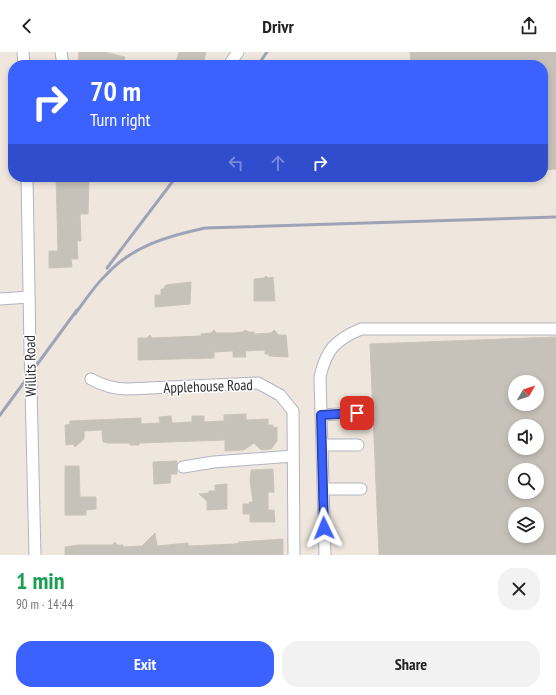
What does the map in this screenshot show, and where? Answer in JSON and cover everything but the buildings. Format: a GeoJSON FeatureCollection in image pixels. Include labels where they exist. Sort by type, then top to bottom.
{"type":"FeatureCollection","features":[{"type":"Feature","properties":{"kind":"street","name":"Willits Road"},"geometry":{"type":"LineString","coordinates":[[27,182],[35,555]]}},
{"type":"Feature","properties":{"kind":"street"},"geometry":{"type":"LineString","coordinates":[[0,298],[29,297]]}},
{"type":"Feature","properties":{"kind":"street"},"geometry":{"type":"LineString","coordinates":[[325,555],[320,377],[324,361],[332,346],[345,336],[361,330],[556,329]]}},
{"type":"Feature","properties":{"kind":"street","name":"Applehouse Road"},"geometry":{"type":"LineString","coordinates":[[91,379],[114,389],[258,382],[280,395],[293,411],[294,555]]}},
{"type":"Feature","properties":{"kind":"street"},"geometry":{"type":"LineString","coordinates":[[321,415],[357,413]]}},
{"type":"Feature","properties":{"kind":"street"},"geometry":{"type":"LineString","coordinates":[[322,446],[358,445]]}},
{"type":"Feature","properties":{"kind":"street"},"geometry":{"type":"LineString","coordinates":[[182,467],[214,462],[294,456]]}},
{"type":"Feature","properties":{"kind":"street"},"geometry":{"type":"LineString","coordinates":[[323,489],[361,489]]}},
{"type":"Feature","properties":{"kind":"railway"},"geometry":{"type":"LineString","coordinates":[[261,60],[267,52]]}},
{"type":"Feature","properties":{"kind":"railway"},"geometry":{"type":"LineString","coordinates":[[107,268],[172,182]]}},
{"type":"Feature","properties":{"kind":"railway"},"geometry":{"type":"LineString","coordinates":[[75,314],[102,279],[116,265],[139,249],[164,239],[205,228],[556,217]]}},
{"type":"Feature","properties":{"kind":"railway"},"geometry":{"type":"LineString","coordinates":[[0,415],[77,310]]}},
{"type":"Feature","properties":{"kind":"route"},"geometry":{"type":"LineString","coordinates":[[324,528],[321,415],[357,413]]}}]}
